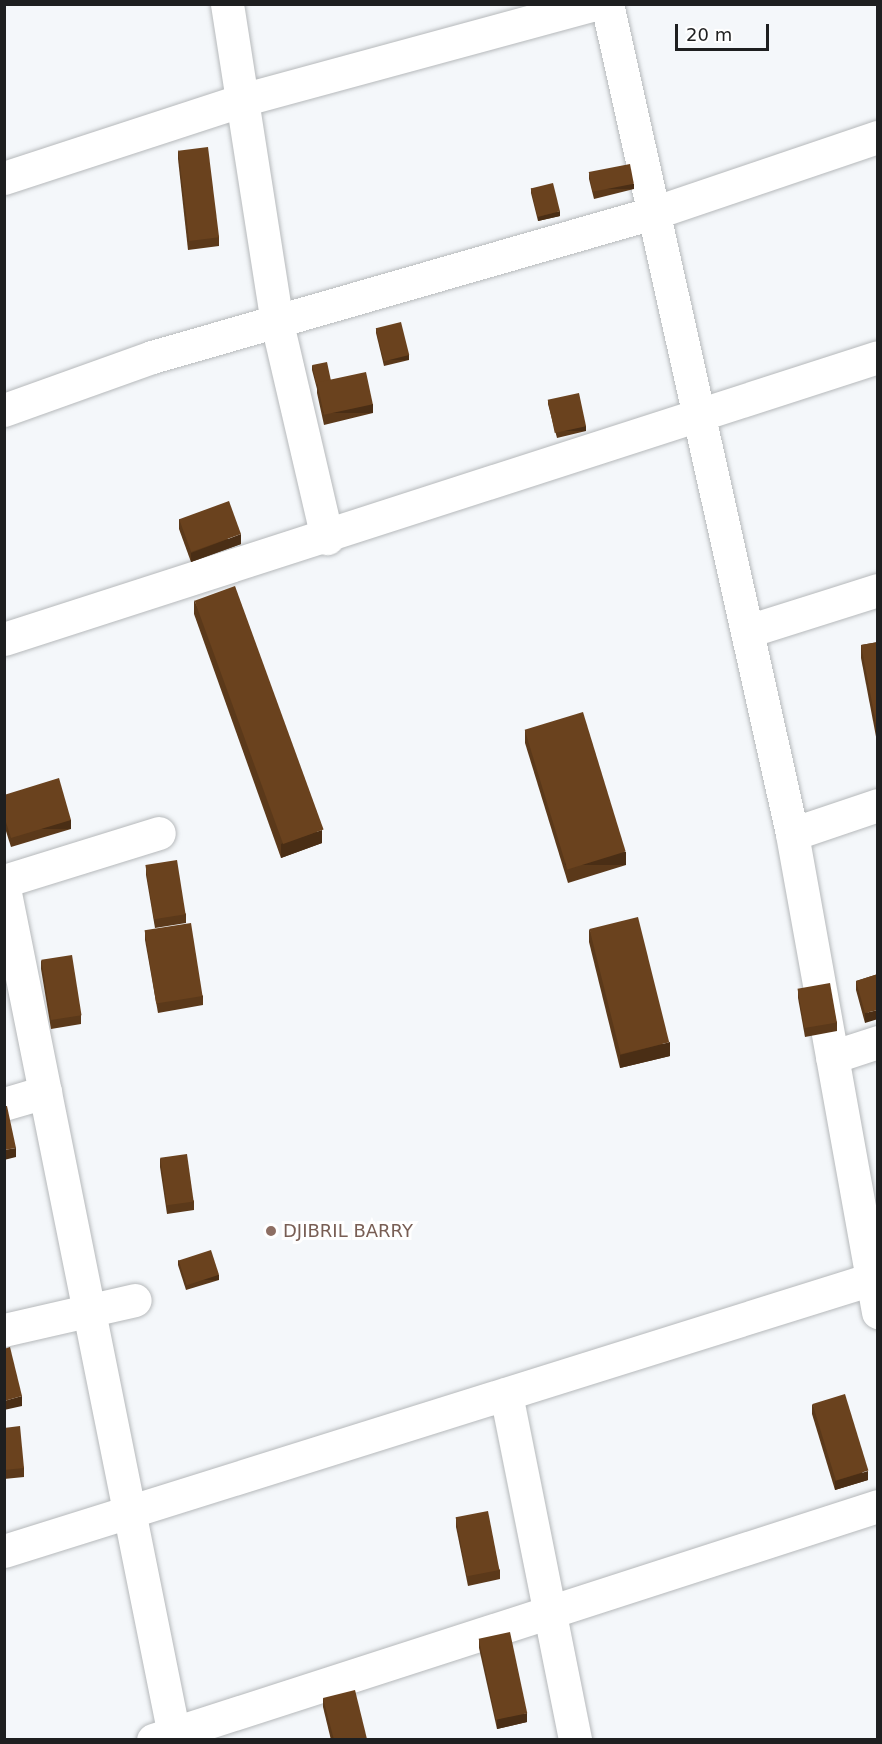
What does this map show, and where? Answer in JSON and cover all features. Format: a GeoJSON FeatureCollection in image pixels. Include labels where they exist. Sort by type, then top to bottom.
{"type":"FeatureCollection","features":[{"type":"Feature","properties":{"kind":"street"},"geometry":{"type":"LineString","coordinates":[[227,4],[245,99],[277,323],[327,538]]}},
{"type":"Feature","properties":{"kind":"street"},"geometry":{"type":"LineString","coordinates":[[4,178],[245,99],[594,4]]}},
{"type":"Feature","properties":{"kind":"street"},"geometry":{"type":"LineString","coordinates":[[607,4],[656,212],[698,414],[792,834],[874,1278],[878,1312]]}},
{"type":"Feature","properties":{"kind":"street"},"geometry":{"type":"LineString","coordinates":[[4,410],[152,357],[277,323],[656,212],[878,137]]}},
{"type":"Feature","properties":{"kind":"street"},"geometry":{"type":"LineString","coordinates":[[4,639],[327,538],[698,414],[878,357]]}},
{"type":"Feature","properties":{"kind":"street"},"geometry":{"type":"LineString","coordinates":[[748,631],[878,590]]}},
{"type":"Feature","properties":{"kind":"street"},"geometry":{"type":"LineString","coordinates":[[792,834],[878,806]]}},
{"type":"Feature","properties":{"kind":"street"},"geometry":{"type":"LineString","coordinates":[[4,881],[159,833]]}},
{"type":"Feature","properties":{"kind":"street"},"geometry":{"type":"LineString","coordinates":[[4,888],[129,1512],[167,1737],[878,1506]]}},
{"type":"Feature","properties":{"kind":"street"},"geometry":{"type":"LineString","coordinates":[[832,1057],[878,1042]]}},
{"type":"Feature","properties":{"kind":"street"},"geometry":{"type":"LineString","coordinates":[[4,1104],[45,1092]]}},
{"type":"Feature","properties":{"kind":"street"},"geometry":{"type":"LineString","coordinates":[[4,1551],[874,1278]]}},
{"type":"Feature","properties":{"kind":"street"},"geometry":{"type":"LineString","coordinates":[[4,1330],[135,1300]]}},
{"type":"Feature","properties":{"kind":"street"},"geometry":{"type":"LineString","coordinates":[[506,1394],[574,1740]]}},
{"type":"Feature","properties":{"kind":"building"},"geometry":{"type":"Polygon","coordinates":[[[208,147],[219,237],[189,241],[178,151],[208,147]]]}},
{"type":"Feature","properties":{"kind":"building"},"geometry":{"type":"Polygon","coordinates":[[[630,164],[634,184],[593,192],[589,172],[630,164]]]}},
{"type":"Feature","properties":{"kind":"building"},"geometry":{"type":"Polygon","coordinates":[[[553,183],[560,211],[538,217],[531,189],[553,183]]]}},
{"type":"Feature","properties":{"kind":"building"},"geometry":{"type":"Polygon","coordinates":[[[401,322],[409,355],[384,361],[376,328],[401,322]]]}},
{"type":"Feature","properties":{"kind":"building"},"geometry":{"type":"Polygon","coordinates":[[[327,362],[331,381],[316,384],[312,365],[327,362]]]}},
{"type":"Feature","properties":{"kind":"building"},"geometry":{"type":"Polygon","coordinates":[[[366,372],[373,404],[324,415],[317,382],[366,372]]]}},
{"type":"Feature","properties":{"kind":"building"},"geometry":{"type":"Polygon","coordinates":[[[579,393],[586,426],[555,433],[548,400],[579,393]]]}},
{"type":"Feature","properties":{"kind":"building"},"geometry":{"type":"Polygon","coordinates":[[[229,501],[241,534],[191,552],[179,519],[229,501]]]}},
{"type":"Feature","properties":{"kind":"building"},"geometry":{"type":"Polygon","coordinates":[[[235,586],[324,829],[283,844],[195,601],[235,586]]]}},
{"type":"Feature","properties":{"kind":"building"},"geometry":{"type":"Polygon","coordinates":[[[878,642],[878,734],[861,645],[878,642]]]}},
{"type":"Feature","properties":{"kind":"building"},"geometry":{"type":"Polygon","coordinates":[[[583,712],[626,852],[567,869],[525,730],[583,712]]]}},
{"type":"Feature","properties":{"kind":"building"},"geometry":{"type":"Polygon","coordinates":[[[59,778],[71,820],[11,838],[4,816],[4,795],[59,778]]]}},
{"type":"Feature","properties":{"kind":"building"},"geometry":{"type":"Polygon","coordinates":[[[177,860],[186,914],[154,919],[145,865],[177,860]]]}},
{"type":"Feature","properties":{"kind":"building"},"geometry":{"type":"Polygon","coordinates":[[[638,917],[669,1042],[621,1054],[589,929],[638,917]]]}},
{"type":"Feature","properties":{"kind":"building"},"geometry":{"type":"Polygon","coordinates":[[[191,923],[203,996],[156,1003],[145,930],[191,923]]]}},
{"type":"Feature","properties":{"kind":"building"},"geometry":{"type":"Polygon","coordinates":[[[72,955],[82,1015],[51,1020],[41,960],[72,955]]]}},
{"type":"Feature","properties":{"kind":"building"},"geometry":{"type":"Polygon","coordinates":[[[878,974],[878,1010],[865,1013],[856,981],[878,974]]]}},
{"type":"Feature","properties":{"kind":"building"},"geometry":{"type":"Polygon","coordinates":[[[830,983],[837,1022],[804,1028],[798,989],[830,983]]]}},
{"type":"Feature","properties":{"kind":"building"},"geometry":{"type":"Polygon","coordinates":[[[4,1106],[7,1106],[16,1148],[4,1150],[4,1106]]]}},
{"type":"Feature","properties":{"kind":"building"},"geometry":{"type":"Polygon","coordinates":[[[187,1154],[194,1202],[167,1205],[160,1158],[187,1154]]]}},
{"type":"Feature","properties":{"kind":"building"},"geometry":{"type":"Polygon","coordinates":[[[211,1250],[219,1275],[187,1285],[179,1261],[211,1250]]]}},
{"type":"Feature","properties":{"kind":"building"},"geometry":{"type":"Polygon","coordinates":[[[10,1347],[22,1396],[4,1401],[4,1349],[10,1347]]]}},
{"type":"Feature","properties":{"kind":"building"},"geometry":{"type":"Polygon","coordinates":[[[845,1394],[868,1471],[836,1480],[812,1404],[845,1394]]]}},
{"type":"Feature","properties":{"kind":"building"},"geometry":{"type":"Polygon","coordinates":[[[20,1426],[24,1468],[4,1470],[4,1428],[20,1426]]]}},
{"type":"Feature","properties":{"kind":"building"},"geometry":{"type":"Polygon","coordinates":[[[488,1511],[499,1570],[467,1576],[456,1517],[488,1511]]]}},
{"type":"Feature","properties":{"kind":"building"},"geometry":{"type":"Polygon","coordinates":[[[510,1632],[527,1713],[496,1720],[479,1639],[510,1632]]]}},
{"type":"Feature","properties":{"kind":"building"},"geometry":{"type":"Polygon","coordinates":[[[355,1690],[367,1739],[334,1740],[323,1698],[355,1690]]]}},
{"type":"Feature","properties":{"kind":"place","name":"DJIBRIL BARRY"},"geometry":{"type":"Point","coordinates":[271,1231]}}]}
